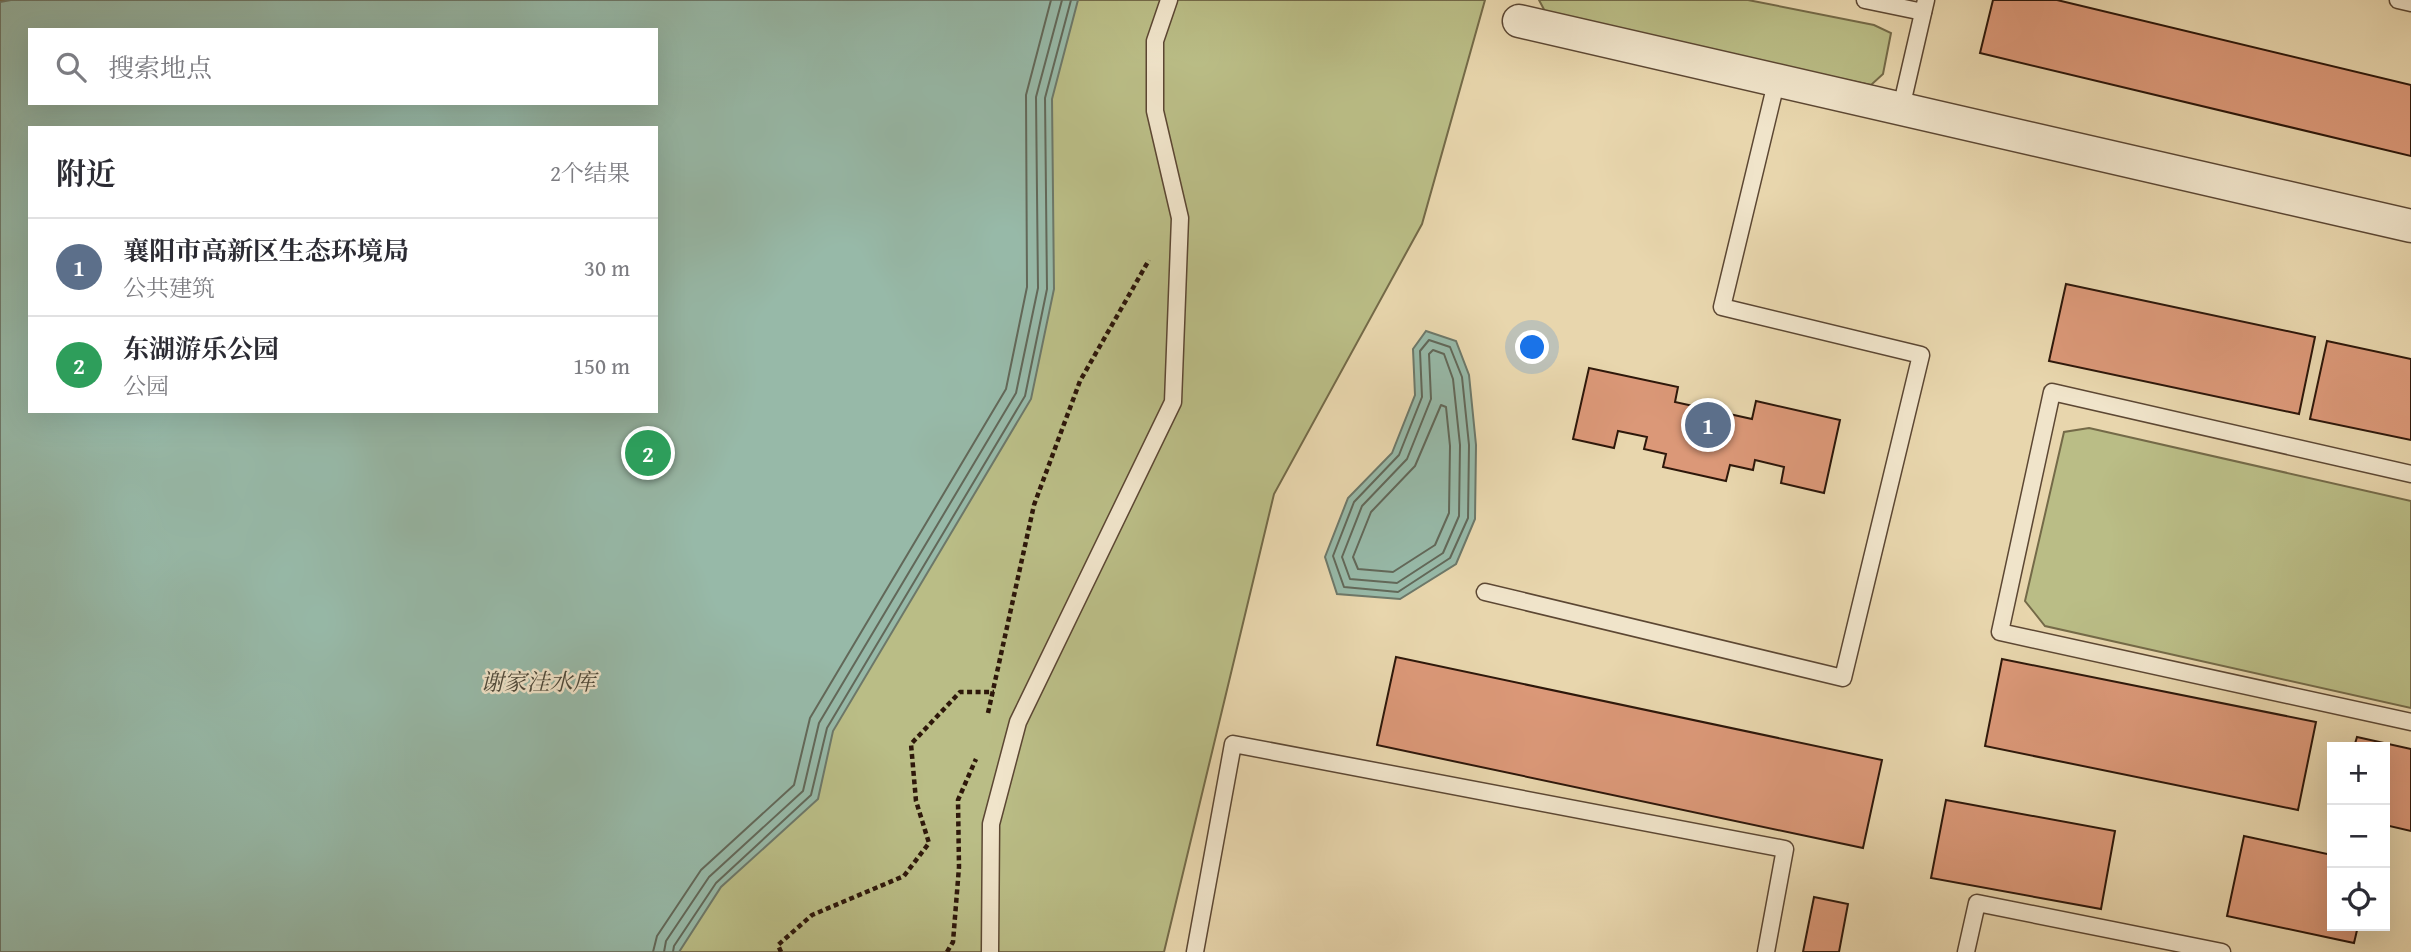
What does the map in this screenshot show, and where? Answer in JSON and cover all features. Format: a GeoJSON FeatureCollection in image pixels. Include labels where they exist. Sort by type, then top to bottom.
{"type":"FeatureCollection","features":[{"type":"Feature","properties":{"kind":"street"},"geometry":{"type":"LineString","coordinates":[[1519,21],[2411,226]]}},
{"type":"Feature","properties":{"kind":"lane"},"geometry":{"type":"LineString","coordinates":[[990,952],[991,824],[1018,722],[1173,402],[1180,218],[1155,111],[1155,41],[1169,0]]}},
{"type":"Feature","properties":{"kind":"lane"},"geometry":{"type":"LineString","coordinates":[[1865,0],[1925,6],[1901,108]]}},
{"type":"Feature","properties":{"kind":"lane"},"geometry":{"type":"LineString","coordinates":[[2398,0],[2411,3]]}},
{"type":"Feature","properties":{"kind":"lane"},"geometry":{"type":"LineString","coordinates":[[1485,592],[1843,678],[1921,355],[1722,307],[1777,79]]}},
{"type":"Feature","properties":{"kind":"lane"},"geometry":{"type":"LineString","coordinates":[[2411,474],[2053,392],[2000,632],[2411,722]]}},
{"type":"Feature","properties":{"kind":"lane"},"geometry":{"type":"LineString","coordinates":[[1195,952],[1233,744],[1785,849],[1766,952]]}},
{"type":"Feature","properties":{"kind":"lane"},"geometry":{"type":"LineString","coordinates":[[1966,952],[1976,903],[2222,952]]}},
{"type":"Feature","properties":{"kind":"path"},"geometry":{"type":"LineString","coordinates":[[781,952],[778,944],[812,915],[904,876],[929,843],[916,801],[911,744],[960,692],[993,692],[1034,505],[1080,380],[1145,265],[1180,218]]}},
{"type":"Feature","properties":{"kind":"green space","name":"谢家洼水库"},"geometry":{"type":"Polygon","coordinates":[[[0,0],[1485,0],[1422,224],[1274,494],[1164,952],[0,952],[0,0]]]}},
{"type":"Feature","properties":{"kind":"green space"},"geometry":{"type":"Polygon","coordinates":[[[1539,0],[1748,0],[1874,25],[1891,33],[1883,74],[1871,85],[1548,17],[1539,0]]]}},
{"type":"Feature","properties":{"kind":"green space"},"geometry":{"type":"Polygon","coordinates":[[[2089,428],[2411,501],[2411,708],[2045,626],[2025,601],[2064,432],[2089,428]]]}},
{"type":"Feature","properties":{"kind":"water","name":"谢家洼水库"},"geometry":{"type":"Polygon","coordinates":[[[1078,0],[1052,99],[1054,289],[1031,399],[833,731],[818,799],[721,887],[679,952],[0,952],[0,2],[1078,0]]]}},
{"type":"Feature","properties":{"kind":"water"},"geometry":{"type":"Polygon","coordinates":[[[1426,331],[1456,341],[1469,375],[1476,445],[1475,519],[1456,564],[1400,599],[1337,594],[1325,557],[1348,498],[1392,453],[1415,395],[1413,349],[1426,331]]]}},
{"type":"Feature","properties":{"kind":"building"},"geometry":{"type":"Polygon","coordinates":[[[1993,0],[2057,0],[2411,85],[2411,156],[1980,53],[1993,0]]]}},
{"type":"Feature","properties":{"kind":"building"},"geometry":{"type":"Polygon","coordinates":[[[2066,284],[2315,337],[2299,414],[2049,361],[2066,284]]]}},
{"type":"Feature","properties":{"kind":"building"},"geometry":{"type":"Polygon","coordinates":[[[2327,341],[2411,359],[2411,440],[2310,419],[2327,341]]]}},
{"type":"Feature","properties":{"kind":"building"},"geometry":{"type":"Polygon","coordinates":[[[1589,368],[1678,387],[1675,402],[1752,419],[1756,401],[1840,420],[1824,493],[1781,483],[1784,467],[1755,460],[1753,470],[1730,465],[1726,481],[1663,467],[1666,454],[1644,449],[1647,437],[1618,431],[1614,448],[1573,439],[1589,368]]]}},
{"type":"Feature","properties":{"kind":"building"},"geometry":{"type":"Polygon","coordinates":[[[1396,657],[1882,760],[1863,848],[1377,745],[1396,657]]]}},
{"type":"Feature","properties":{"kind":"building"},"geometry":{"type":"Polygon","coordinates":[[[2002,659],[2316,722],[2298,810],[1985,746],[2002,659]]]}},
{"type":"Feature","properties":{"kind":"building"},"geometry":{"type":"Polygon","coordinates":[[[2357,737],[2380,742],[2356,742],[2357,737]]]}},
{"type":"Feature","properties":{"kind":"building"},"geometry":{"type":"Polygon","coordinates":[[[2390,744],[2411,749],[2411,831],[2390,826],[2390,744]]]}},
{"type":"Feature","properties":{"kind":"building"},"geometry":{"type":"Polygon","coordinates":[[[1946,800],[2115,831],[2101,909],[1931,878],[1946,800]]]}},
{"type":"Feature","properties":{"kind":"building"},"geometry":{"type":"Polygon","coordinates":[[[2244,836],[2327,854],[2327,931],[2357,931],[2354,943],[2227,916],[2244,836]]]}},
{"type":"Feature","properties":{"kind":"building"},"geometry":{"type":"Polygon","coordinates":[[[1814,897],[1848,904],[1839,952],[1803,952],[1814,897]]]}},
{"type":"Feature","properties":{"kind":"place","name":"襄阳市高新区生态环境局"},"geometry":{"type":"Point","coordinates":[1708,425]}},
{"type":"Feature","properties":{"kind":"place","name":"东湖游乐公园"},"geometry":{"type":"Point","coordinates":[648,453]}}]}
